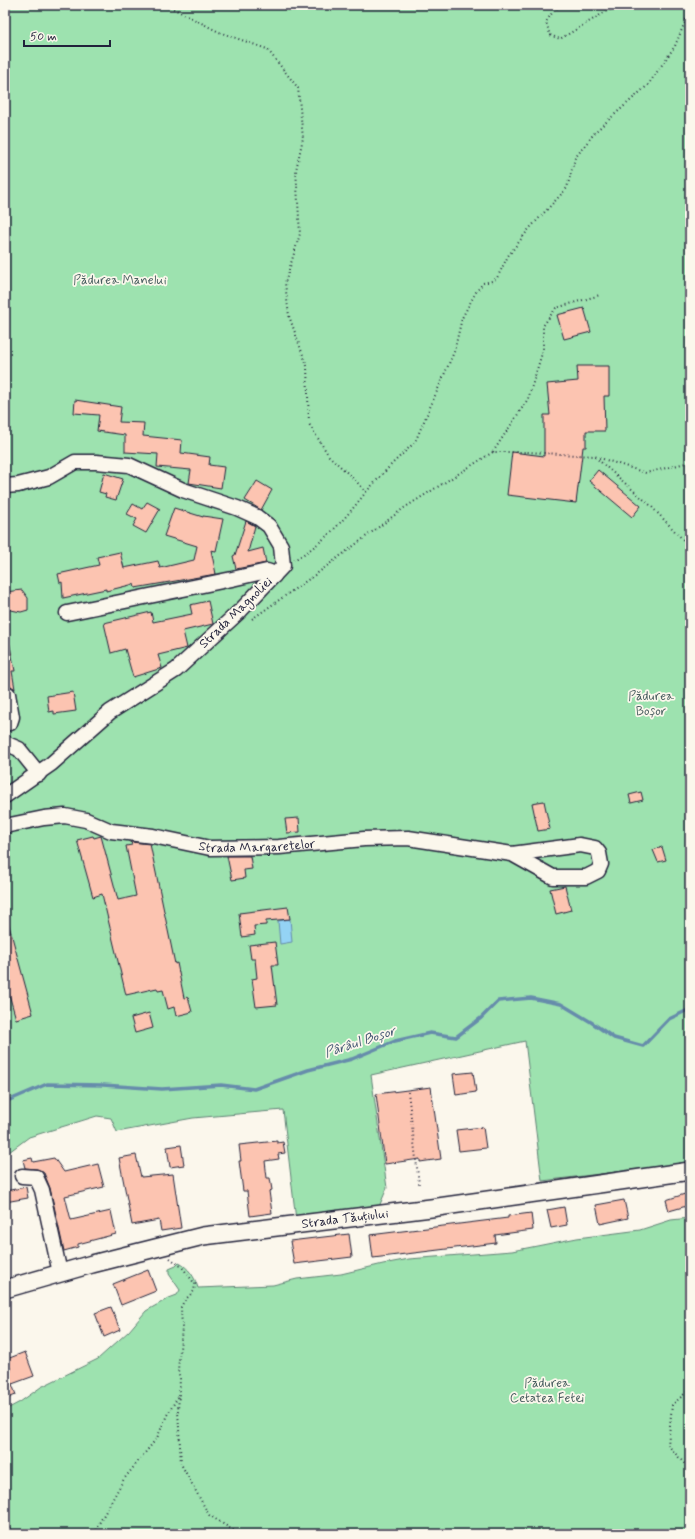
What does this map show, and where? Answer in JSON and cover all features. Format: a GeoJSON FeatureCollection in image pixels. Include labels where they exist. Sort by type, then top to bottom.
{"type":"FeatureCollection","features":[{"type":"Feature","properties":{"kind":"main road","name":"Strada Tăuțiului"},"geometry":{"type":"LineString","coordinates":[[5,1289],[151,1248],[203,1236],[431,1208],[690,1171]]}},
{"type":"Feature","properties":{"kind":"street","name":"Strada Magnoliei"},"geometry":{"type":"LineString","coordinates":[[5,486],[18,485],[49,477],[75,462],[129,465],[183,490],[237,508],[257,517],[269,526],[281,546],[278,571],[241,610],[176,670],[110,712],[39,774],[5,796]]}},
{"type":"Feature","properties":{"kind":"street"},"geometry":{"type":"LineString","coordinates":[[67,613],[266,571],[278,571]]}},
{"type":"Feature","properties":{"kind":"street"},"geometry":{"type":"LineString","coordinates":[[5,724],[10,723],[12,717],[8,694]]}},
{"type":"Feature","properties":{"kind":"street"},"geometry":{"type":"LineString","coordinates":[[5,743],[19,749],[39,774]]}},
{"type":"Feature","properties":{"kind":"street","name":"Strada Margaretelor"},"geometry":{"type":"LineString","coordinates":[[5,826],[44,818],[65,816],[86,820],[111,831],[153,836],[210,848],[279,847],[364,839],[408,838],[512,854],[580,845],[594,848],[599,853],[602,864],[598,871],[586,877],[554,877],[512,854]]}},
{"type":"Feature","properties":{"kind":"street"},"geometry":{"type":"LineString","coordinates":[[22,1176],[36,1178],[42,1190],[60,1273]]}},
{"type":"Feature","properties":{"kind":"path"},"geometry":{"type":"LineString","coordinates":[[166,5],[219,32],[267,50],[298,88],[303,138],[296,170],[300,234],[285,283],[289,316],[307,366],[309,424],[329,456],[366,492]]}},
{"type":"Feature","properties":{"kind":"path"},"geometry":{"type":"LineString","coordinates":[[560,5],[546,22],[550,35],[560,39],[607,11],[623,5]]}},
{"type":"Feature","properties":{"kind":"path"},"geometry":{"type":"LineString","coordinates":[[278,571],[311,550],[345,519],[366,492],[415,442],[454,352],[462,318],[476,292],[483,283],[497,278],[508,256],[529,229],[567,188],[575,158],[596,131],[648,85],[675,46],[690,10]]}},
{"type":"Feature","properties":{"kind":"path"},"geometry":{"type":"LineString","coordinates":[[252,619],[319,572],[404,508],[493,452],[528,399],[543,350],[543,326],[556,308],[600,295]]}},
{"type":"Feature","properties":{"kind":"path"},"geometry":{"type":"LineString","coordinates":[[493,452],[527,452],[594,456],[646,473],[690,462]]}},
{"type":"Feature","properties":{"kind":"path"},"geometry":{"type":"LineString","coordinates":[[594,456],[650,505],[690,547]]}},
{"type":"Feature","properties":{"kind":"path"},"geometry":{"type":"LineString","coordinates":[[408,1092],[419,1184]]}},
{"type":"Feature","properties":{"kind":"path"},"geometry":{"type":"LineString","coordinates":[[151,1248],[182,1267],[195,1284],[194,1291],[184,1301],[181,1307],[182,1328],[178,1370],[180,1379],[178,1396],[181,1464],[209,1515],[238,1534]]}},
{"type":"Feature","properties":{"kind":"path"},"geometry":{"type":"LineString","coordinates":[[690,1389],[672,1405],[668,1445],[690,1470]]}},
{"type":"Feature","properties":{"kind":"path"},"geometry":{"type":"LineString","coordinates":[[96,1534],[97,1527],[124,1479],[158,1438],[167,1415],[178,1396]]}},
{"type":"Feature","properties":{"kind":"green space"},"geometry":{"type":"Polygon","coordinates":[[[5,5],[690,5],[690,1163],[542,1181],[525,1041],[371,1075],[387,1188],[378,1209],[296,1220],[283,1110],[193,1118],[117,1132],[111,1118],[97,1116],[29,1137],[5,1155],[5,5]]]}},
{"type":"Feature","properties":{"kind":"green space","name":"Pădurea Cetatea Fetei"},"geometry":{"type":"Polygon","coordinates":[[[690,1218],[690,1534],[5,1534],[5,1410],[20,1402],[41,1387],[98,1359],[129,1331],[146,1311],[177,1295],[180,1290],[169,1274],[169,1269],[179,1263],[191,1273],[198,1288],[273,1285],[297,1279],[341,1274],[409,1259],[512,1251],[577,1238],[640,1230],[671,1220],[690,1218]]]}},
{"type":"Feature","properties":{"kind":"water"},"geometry":{"type":"Polygon","coordinates":[[[290,919],[292,942],[280,944],[278,921],[290,919]]]}},
{"type":"Feature","properties":{"kind":"building"},"geometry":{"type":"Polygon","coordinates":[[[584,308],[591,332],[564,339],[557,315],[584,308]]]}},
{"type":"Feature","properties":{"kind":"building"},"geometry":{"type":"Polygon","coordinates":[[[577,366],[609,366],[609,396],[604,396],[605,431],[586,431],[586,447],[583,447],[576,503],[507,495],[512,452],[544,456],[544,415],[550,415],[547,384],[578,381],[577,366]]]}},
{"type":"Feature","properties":{"kind":"building"},"geometry":{"type":"Polygon","coordinates":[[[75,400],[121,407],[119,422],[144,423],[143,436],[182,440],[181,453],[210,457],[209,465],[224,467],[221,488],[189,483],[191,470],[157,467],[158,454],[125,452],[125,435],[97,431],[99,415],[74,413],[75,400]]]}},
{"type":"Feature","properties":{"kind":"building"},"geometry":{"type":"Polygon","coordinates":[[[598,470],[641,506],[632,517],[589,481],[598,470]]]}},
{"type":"Feature","properties":{"kind":"building"},"geometry":{"type":"Polygon","coordinates":[[[104,473],[123,479],[116,500],[105,497],[106,494],[99,492],[104,473]]]}},
{"type":"Feature","properties":{"kind":"building"},"geometry":{"type":"Polygon","coordinates":[[[257,481],[272,490],[261,510],[245,500],[257,481]]]}},
{"type":"Feature","properties":{"kind":"building"},"geometry":{"type":"Polygon","coordinates":[[[147,502],[160,509],[146,533],[133,526],[137,519],[127,514],[133,504],[142,509],[147,502]]]}},
{"type":"Feature","properties":{"kind":"building"},"geometry":{"type":"Polygon","coordinates":[[[174,508],[203,517],[223,519],[216,551],[211,550],[216,574],[135,588],[134,584],[106,591],[106,589],[63,598],[62,582],[60,583],[58,574],[99,565],[97,557],[120,552],[124,568],[158,561],[160,568],[194,560],[197,546],[164,536],[174,508]]]}},
{"type":"Feature","properties":{"kind":"building"},"geometry":{"type":"Polygon","coordinates":[[[246,521],[255,526],[248,552],[263,548],[266,563],[236,569],[233,556],[235,555],[246,521]]]}},
{"type":"Feature","properties":{"kind":"building"},"geometry":{"type":"Polygon","coordinates":[[[22,590],[28,598],[28,610],[21,612],[6,609],[5,592],[22,590]]]}},
{"type":"Feature","properties":{"kind":"building"},"geometry":{"type":"Polygon","coordinates":[[[208,601],[213,624],[183,631],[187,648],[158,655],[162,668],[133,677],[125,649],[111,653],[104,623],[151,612],[153,622],[192,614],[190,605],[208,601]]]}},
{"type":"Feature","properties":{"kind":"building"},"geometry":{"type":"Polygon","coordinates":[[[9,641],[15,671],[12,671],[15,689],[11,686],[5,686],[5,642],[9,641]]]}},
{"type":"Feature","properties":{"kind":"building"},"geometry":{"type":"Polygon","coordinates":[[[73,692],[76,711],[54,714],[54,711],[49,712],[47,696],[73,692]]]}},
{"type":"Feature","properties":{"kind":"building"},"geometry":{"type":"Polygon","coordinates":[[[641,792],[643,800],[631,803],[629,795],[641,792]]]}},
{"type":"Feature","properties":{"kind":"building"},"geometry":{"type":"Polygon","coordinates":[[[544,801],[550,829],[538,831],[532,803],[544,801]]]}},
{"type":"Feature","properties":{"kind":"building"},"geometry":{"type":"Polygon","coordinates":[[[299,818],[300,832],[287,833],[285,819],[299,818]]]}},
{"type":"Feature","properties":{"kind":"building"},"geometry":{"type":"Polygon","coordinates":[[[93,836],[94,838],[101,836],[118,900],[136,896],[126,846],[132,845],[131,842],[150,844],[175,964],[177,963],[184,998],[188,997],[192,1012],[176,1016],[174,1007],[168,1009],[163,990],[158,991],[157,988],[126,995],[102,894],[93,897],[77,840],[93,836]]]}},
{"type":"Feature","properties":{"kind":"building"},"geometry":{"type":"Polygon","coordinates":[[[662,847],[666,860],[658,862],[653,850],[662,847]]]}},
{"type":"Feature","properties":{"kind":"building"},"geometry":{"type":"Polygon","coordinates":[[[227,856],[250,856],[252,869],[244,870],[245,878],[232,880],[227,856]]]}},
{"type":"Feature","properties":{"kind":"building"},"geometry":{"type":"Polygon","coordinates":[[[565,886],[571,910],[556,914],[550,889],[565,886]]]}},
{"type":"Feature","properties":{"kind":"building"},"geometry":{"type":"Polygon","coordinates":[[[288,907],[290,919],[266,921],[266,925],[254,926],[255,935],[242,937],[239,913],[288,907]]]}},
{"type":"Feature","properties":{"kind":"building"},"geometry":{"type":"Polygon","coordinates":[[[8,922],[33,1014],[16,1019],[5,980],[5,923],[8,922]]]}},
{"type":"Feature","properties":{"kind":"building"},"geometry":{"type":"Polygon","coordinates":[[[275,942],[278,965],[272,965],[277,1005],[256,1007],[252,979],[257,978],[255,959],[251,959],[249,945],[275,942]]]}},
{"type":"Feature","properties":{"kind":"building"},"geometry":{"type":"Polygon","coordinates":[[[149,1013],[153,1028],[135,1033],[131,1018],[149,1013]]]}},
{"type":"Feature","properties":{"kind":"building"},"geometry":{"type":"Polygon","coordinates":[[[473,1072],[476,1092],[456,1095],[453,1074],[473,1072]]]}},
{"type":"Feature","properties":{"kind":"building"},"geometry":{"type":"Polygon","coordinates":[[[431,1087],[441,1159],[420,1162],[420,1159],[385,1164],[376,1094],[431,1087]]]}},
{"type":"Feature","properties":{"kind":"building"},"geometry":{"type":"Polygon","coordinates":[[[483,1127],[486,1148],[459,1151],[456,1130],[483,1127]]]}},
{"type":"Feature","properties":{"kind":"building"},"geometry":{"type":"Polygon","coordinates":[[[277,1141],[277,1143],[283,1142],[285,1153],[278,1154],[279,1159],[265,1161],[267,1178],[270,1178],[272,1190],[269,1191],[272,1213],[250,1216],[247,1191],[243,1191],[239,1161],[241,1161],[239,1145],[277,1141]]]}},
{"type":"Feature","properties":{"kind":"building"},"geometry":{"type":"Polygon","coordinates":[[[181,1145],[184,1165],[170,1167],[167,1147],[181,1145]]]}},
{"type":"Feature","properties":{"kind":"building"},"geometry":{"type":"Polygon","coordinates":[[[136,1155],[141,1177],[173,1174],[181,1228],[161,1231],[159,1220],[132,1225],[119,1158],[136,1155]]]}},
{"type":"Feature","properties":{"kind":"building"},"geometry":{"type":"Polygon","coordinates":[[[32,1158],[33,1162],[54,1158],[64,1172],[98,1164],[104,1187],[65,1196],[71,1220],[111,1211],[116,1234],[78,1244],[78,1247],[64,1251],[50,1188],[44,1173],[37,1169],[25,1168],[23,1160],[32,1158]]]}},
{"type":"Feature","properties":{"kind":"building"},"geometry":{"type":"Polygon","coordinates":[[[26,1187],[28,1198],[5,1202],[5,1191],[26,1187]]]}},
{"type":"Feature","properties":{"kind":"building"},"geometry":{"type":"Polygon","coordinates":[[[688,1193],[690,1205],[669,1211],[666,1200],[688,1193]]]}},
{"type":"Feature","properties":{"kind":"building"},"geometry":{"type":"Polygon","coordinates":[[[624,1200],[628,1218],[600,1224],[596,1205],[624,1200]]]}},
{"type":"Feature","properties":{"kind":"building"},"geometry":{"type":"Polygon","coordinates":[[[564,1207],[567,1225],[551,1228],[547,1210],[564,1207]]]}},
{"type":"Feature","properties":{"kind":"building"},"geometry":{"type":"Polygon","coordinates":[[[531,1213],[533,1230],[495,1235],[496,1243],[373,1258],[370,1235],[508,1218],[508,1216],[531,1213]]]}},
{"type":"Feature","properties":{"kind":"building"},"geometry":{"type":"Polygon","coordinates":[[[349,1234],[352,1257],[294,1264],[290,1241],[349,1234]]]}},
{"type":"Feature","properties":{"kind":"building"},"geometry":{"type":"Polygon","coordinates":[[[148,1270],[156,1291],[121,1305],[113,1284],[148,1270]]]}},
{"type":"Feature","properties":{"kind":"building"},"geometry":{"type":"Polygon","coordinates":[[[111,1307],[120,1330],[104,1337],[95,1313],[111,1307]]]}},
{"type":"Feature","properties":{"kind":"building"},"geometry":{"type":"Polygon","coordinates":[[[25,1352],[34,1376],[12,1384],[16,1395],[5,1399],[5,1369],[7,1372],[11,1371],[7,1359],[25,1352]]]}},
{"type":"Feature","properties":{"kind":"waterway","name":"Pârâul Boșor"},"geometry":{"type":"LineString","coordinates":[[5,1102],[47,1084],[103,1085],[162,1089],[221,1085],[254,1089],[308,1070],[352,1059],[395,1041],[430,1033],[456,1037],[481,1018],[498,1001],[531,998],[561,1004],[614,1038],[643,1046],[669,1019],[690,1009]]}},
{"type":"Feature","properties":{"kind":"park label","name":"Pădurea Manelui"},"geometry":{"type":"Point","coordinates":[120,280]}},
{"type":"Feature","properties":{"kind":"park label","name":"Pădurea Boșor"},"geometry":{"type":"Point","coordinates":[651,704]}}]}
